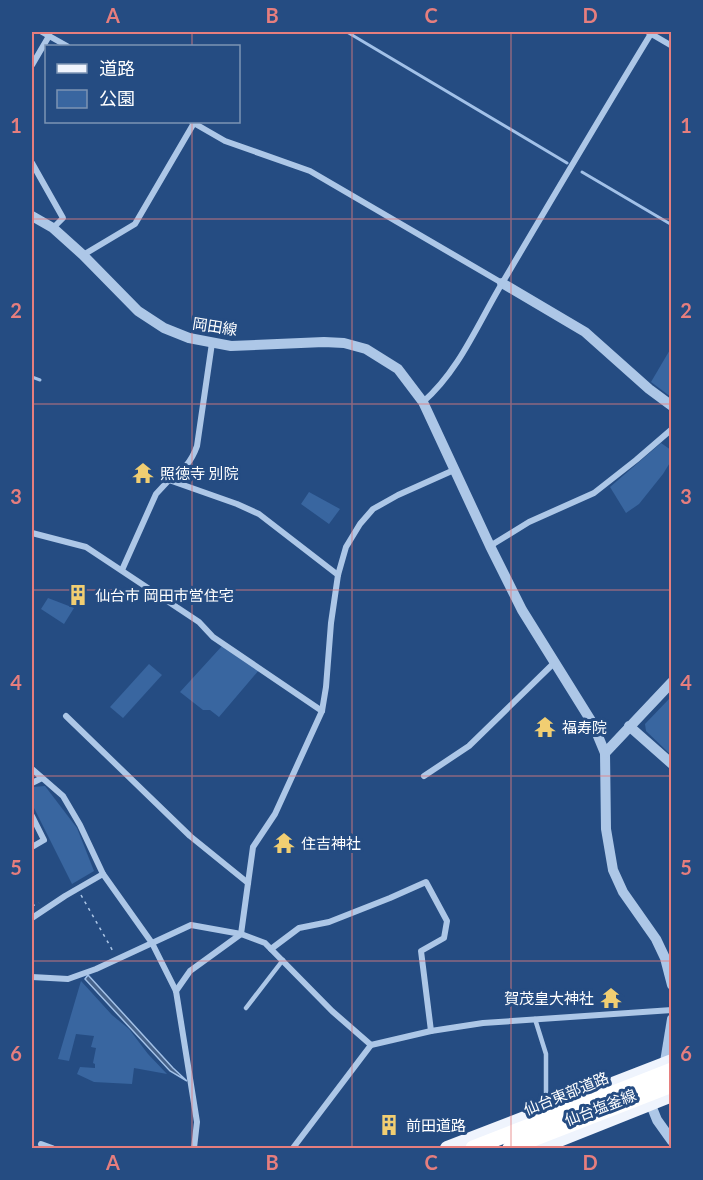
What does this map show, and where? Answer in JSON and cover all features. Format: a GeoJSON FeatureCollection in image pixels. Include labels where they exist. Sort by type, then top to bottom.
{"type":"FeatureCollection","features":[{"type":"Feature","properties":{"kind":"highway","name":"仙台東部道路"},"geometry":{"type":"LineString","coordinates":[[473,1149],[670,1065]]}},
{"type":"Feature","properties":{"kind":"highway","name":"仙台東部道路"},"geometry":{"type":"LineString","coordinates":[[510,1149],[672,1085]]}},
{"type":"Feature","properties":{"kind":"main road","name":"仙台塩釜線"},"geometry":{"type":"LineString","coordinates":[[447,1149],[670,1065]]}},
{"type":"Feature","properties":{"kind":"main road","name":"仙台塩釜線"},"geometry":{"type":"LineString","coordinates":[[539,1149],[672,1095]]}},
{"type":"Feature","properties":{"kind":"street"},"geometry":{"type":"LineString","coordinates":[[42,32],[65,45]]}},
{"type":"Feature","properties":{"kind":"street"},"geometry":{"type":"LineString","coordinates":[[421,398],[431,395],[456,363],[650,32],[672,46]]}},
{"type":"Feature","properties":{"kind":"street"},"geometry":{"type":"LineString","coordinates":[[32,65],[49,36]]}},
{"type":"Feature","properties":{"kind":"street"},"geometry":{"type":"LineString","coordinates":[[83,255],[135,224],[192,123]]}},
{"type":"Feature","properties":{"kind":"street"},"geometry":{"type":"LineString","coordinates":[[195,123],[225,141],[310,171],[585,332],[649,389],[672,406]]}},
{"type":"Feature","properties":{"kind":"street"},"geometry":{"type":"LineString","coordinates":[[32,163],[63,218],[53,228]]}},
{"type":"Feature","properties":{"kind":"street","name":"岡田線"},"geometry":{"type":"LineString","coordinates":[[32,216],[53,228],[138,311],[164,328],[189,338],[231,346],[344,343],[366,349],[384,358],[398,369],[421,398],[522,610],[593,724],[605,753]]}},
{"type":"Feature","properties":{"kind":"street"},"geometry":{"type":"LineString","coordinates":[[122,570],[156,494],[193,459],[198,446],[212,343]]}},
{"type":"Feature","properties":{"kind":"street"},"geometry":{"type":"LineString","coordinates":[[490,546],[529,522],[594,493],[672,429]]}},
{"type":"Feature","properties":{"kind":"street"},"geometry":{"type":"LineString","coordinates":[[176,991],[190,971],[241,934],[253,847],[275,814],[322,711],[331,623],[338,576],[346,547],[360,524],[373,509],[454,470]]}},
{"type":"Feature","properties":{"kind":"street"},"geometry":{"type":"LineString","coordinates":[[169,480],[259,514],[338,576]]}},
{"type":"Feature","properties":{"kind":"street"},"geometry":{"type":"LineString","coordinates":[[32,533],[87,547],[199,622],[213,637],[322,711]]}},
{"type":"Feature","properties":{"kind":"street"},"geometry":{"type":"LineString","coordinates":[[424,776],[469,746],[555,662]]}},
{"type":"Feature","properties":{"kind":"street"},"geometry":{"type":"LineString","coordinates":[[672,682],[605,753],[606,829],[613,870],[623,891],[656,939],[665,958],[672,985]]}},
{"type":"Feature","properties":{"kind":"street"},"geometry":{"type":"LineString","coordinates":[[66,716],[190,836],[248,883]]}},
{"type":"Feature","properties":{"kind":"street"},"geometry":{"type":"LineString","coordinates":[[629,726],[672,764]]}},
{"type":"Feature","properties":{"kind":"street"},"geometry":{"type":"LineString","coordinates":[[32,769],[63,796],[80,825],[103,874],[152,943],[176,991],[197,1122],[194,1149]]}},
{"type":"Feature","properties":{"kind":"street"},"geometry":{"type":"LineString","coordinates":[[32,783],[42,778]]}},
{"type":"Feature","properties":{"kind":"street"},"geometry":{"type":"LineString","coordinates":[[32,816],[44,840],[32,847]]}},
{"type":"Feature","properties":{"kind":"street"},"geometry":{"type":"LineString","coordinates":[[32,918],[103,874]]}},
{"type":"Feature","properties":{"kind":"street"},"geometry":{"type":"LineString","coordinates":[[271,948],[299,928],[329,922],[426,882],[447,921],[444,938],[422,951],[431,1031]]}},
{"type":"Feature","properties":{"kind":"street"},"geometry":{"type":"LineString","coordinates":[[32,976],[68,979],[191,925],[241,934],[265,943],[271,948],[332,1011],[371,1045]]}},
{"type":"Feature","properties":{"kind":"street"},"geometry":{"type":"LineString","coordinates":[[293,1149],[371,1045],[431,1031],[483,1023],[672,1010]]}},
{"type":"Feature","properties":{"kind":"street"},"geometry":{"type":"LineString","coordinates":[[672,1019],[670,1065],[672,1077]]}},
{"type":"Feature","properties":{"kind":"street"},"geometry":{"type":"LineString","coordinates":[[670,1065],[651,1105],[657,1120],[672,1141]]}},
{"type":"Feature","properties":{"kind":"street"},"geometry":{"type":"LineString","coordinates":[[41,1144],[52,1149]]}},
{"type":"Feature","properties":{"kind":"lane"},"geometry":{"type":"LineString","coordinates":[[246,1008],[283,960]]}},
{"type":"Feature","properties":{"kind":"lane"},"geometry":{"type":"LineString","coordinates":[[535,1019],[546,1054],[546,1110]]}},
{"type":"Feature","properties":{"kind":"path"},"geometry":{"type":"LineString","coordinates":[[78,888],[117,959]]}},
{"type":"Feature","properties":{"kind":"green space"},"geometry":{"type":"Polygon","coordinates":[[[671,348],[671,397],[651,382],[671,348]]]}},
{"type":"Feature","properties":{"kind":"green space"},"geometry":{"type":"Polygon","coordinates":[[[661,443],[671,450],[671,461],[639,504],[626,513],[610,487],[661,443]]]}},
{"type":"Feature","properties":{"kind":"green space"},"geometry":{"type":"Polygon","coordinates":[[[309,492],[340,509],[329,524],[301,504],[309,492]]]}},
{"type":"Feature","properties":{"kind":"green space"},"geometry":{"type":"Polygon","coordinates":[[[48,598],[74,608],[64,624],[41,609],[48,598]]]}},
{"type":"Feature","properties":{"kind":"green space"},"geometry":{"type":"Polygon","coordinates":[[[222,646],[259,670],[219,717],[210,710],[203,710],[180,692],[222,646]]]}},
{"type":"Feature","properties":{"kind":"green space"},"geometry":{"type":"Polygon","coordinates":[[[149,664],[162,675],[123,718],[110,707],[149,664]]]}},
{"type":"Feature","properties":{"kind":"green space"},"geometry":{"type":"Polygon","coordinates":[[[669,699],[671,701],[671,755],[646,731],[645,724],[669,699]]]}},
{"type":"Feature","properties":{"kind":"green space"},"geometry":{"type":"Polygon","coordinates":[[[45,786],[77,828],[94,871],[72,884],[32,804],[33,787],[45,786]]]}},
{"type":"Feature","properties":{"kind":"green space"},"geometry":{"type":"Polygon","coordinates":[[[81,981],[112,1015],[129,1029],[167,1074],[134,1068],[132,1084],[94,1082],[77,1074],[80,1067],[95,1068],[93,1063],[96,1048],[91,1047],[94,1036],[76,1034],[69,1061],[58,1059],[81,981]]]}},
{"type":"Feature","properties":{"kind":"shaded area"},"geometry":{"type":"Polygon","coordinates":[[[88,975],[187,1081],[170,1071],[85,979],[88,975]]]}},
{"type":"Feature","properties":{"kind":"waterway"},"geometry":{"type":"LineString","coordinates":[[347,32],[567,163]]}},
{"type":"Feature","properties":{"kind":"waterway"},"geometry":{"type":"LineString","coordinates":[[582,172],[672,225]]}},
{"type":"Feature","properties":{"kind":"waterway"},"geometry":{"type":"LineString","coordinates":[[32,377],[40,380]]}},
{"type":"Feature","properties":{"kind":"place","name":"照徳寺 別院"},"geometry":{"type":"Point","coordinates":[143,473]}},
{"type":"Feature","properties":{"kind":"place","name":"仙台市 岡田市営住宅"},"geometry":{"type":"Point","coordinates":[78,595]}},
{"type":"Feature","properties":{"kind":"place","name":"福寿院"},"geometry":{"type":"Point","coordinates":[545,727]}},
{"type":"Feature","properties":{"kind":"place","name":"住吉神社"},"geometry":{"type":"Point","coordinates":[284,843]}},
{"type":"Feature","properties":{"kind":"place","name":"賀茂皇大神社"},"geometry":{"type":"Point","coordinates":[611,998]}},
{"type":"Feature","properties":{"kind":"place","name":"前田道路"},"geometry":{"type":"Point","coordinates":[389,1125]}}]}
